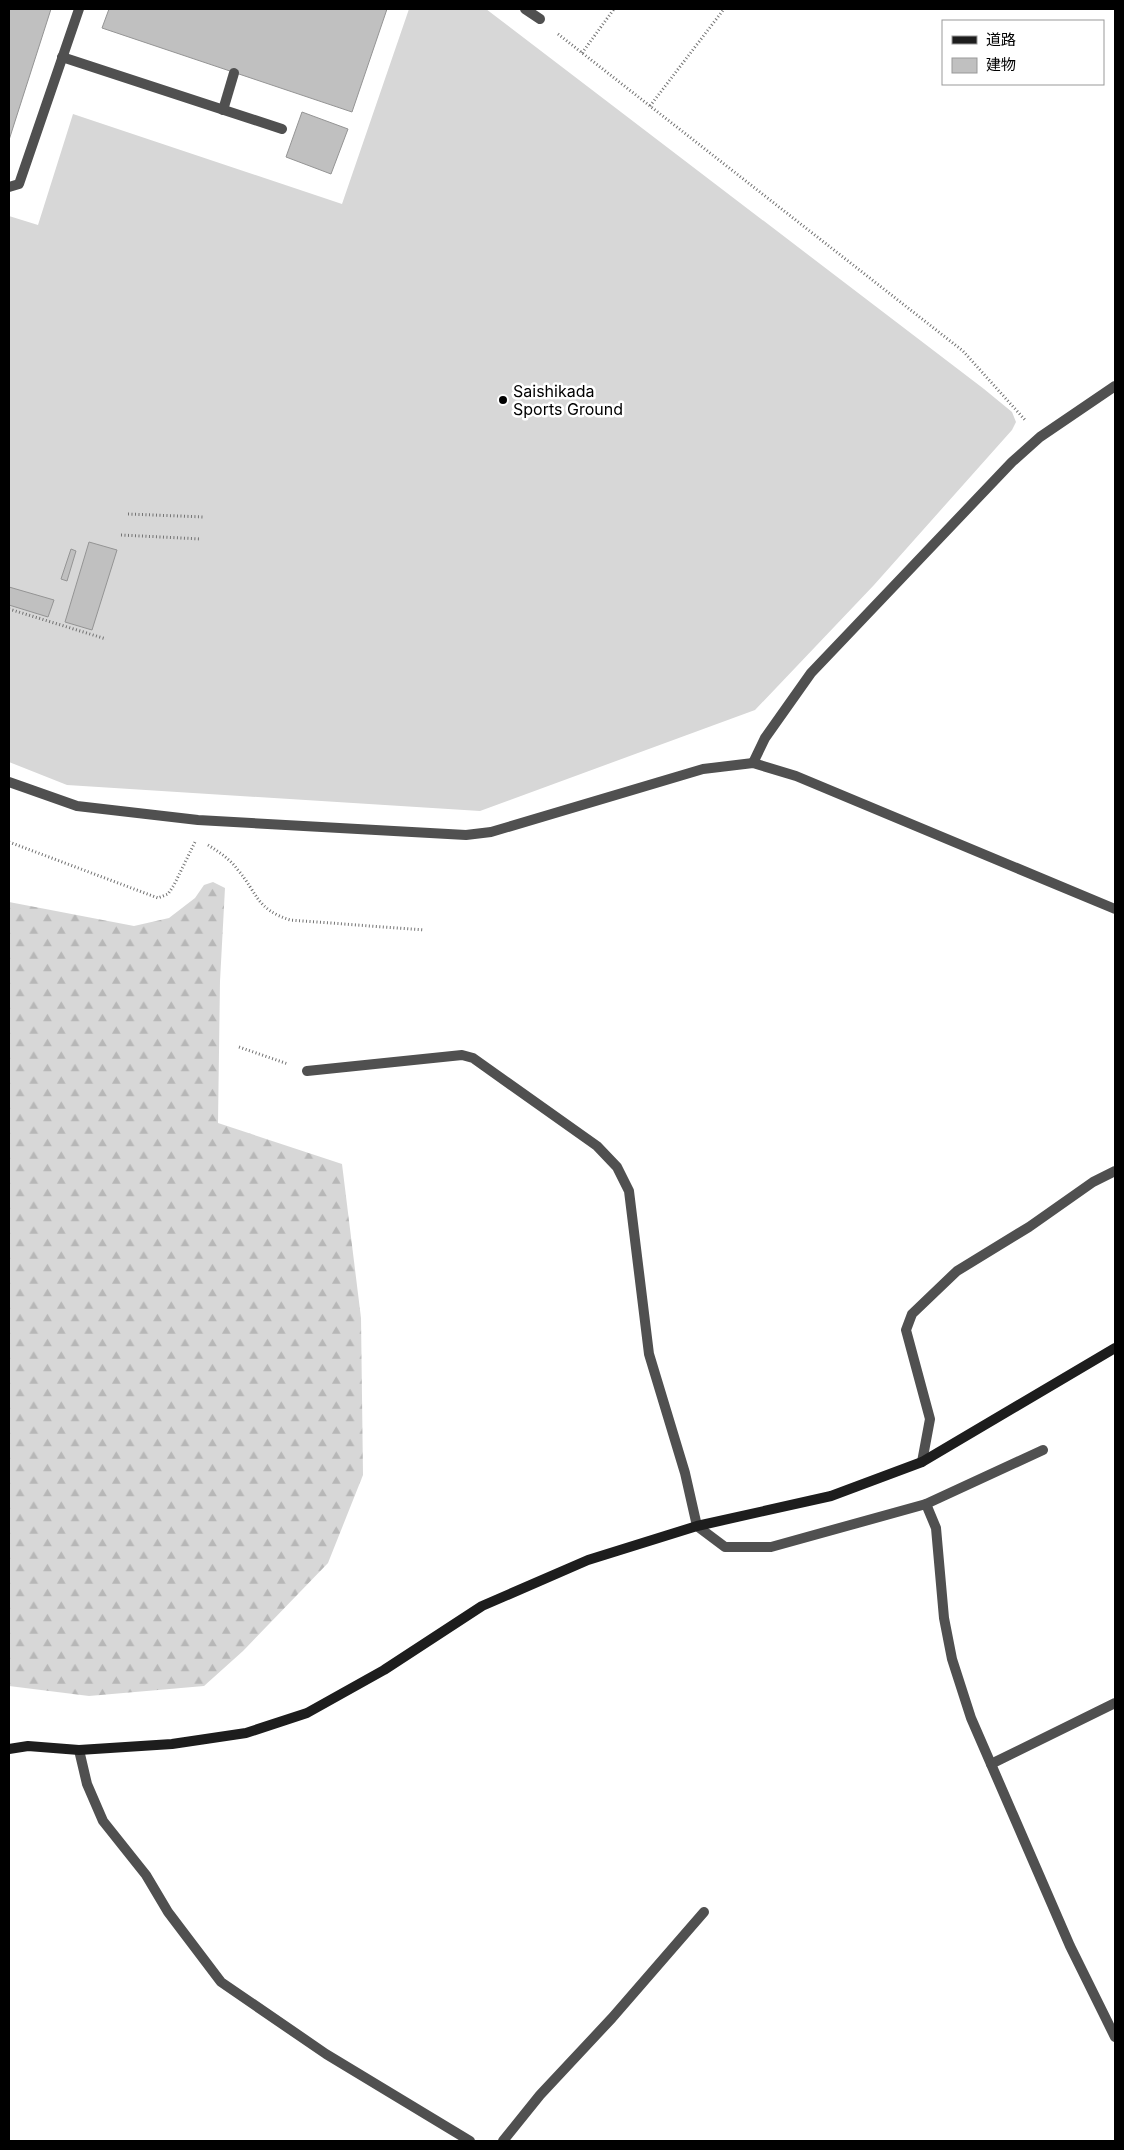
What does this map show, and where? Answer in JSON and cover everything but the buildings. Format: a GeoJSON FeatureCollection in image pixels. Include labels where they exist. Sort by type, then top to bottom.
{"type":"FeatureCollection","features":[{"type":"Feature","properties":{"kind":"street"},"geometry":{"type":"LineString","coordinates":[[9,187],[19,184],[79,9]]}},
{"type":"Feature","properties":{"kind":"street"},"geometry":{"type":"LineString","coordinates":[[525,9],[540,20]]}},
{"type":"Feature","properties":{"kind":"street"},"geometry":{"type":"LineString","coordinates":[[62,57],[282,129]]}},
{"type":"Feature","properties":{"kind":"street"},"geometry":{"type":"LineString","coordinates":[[223,110],[234,73]]}},
{"type":"Feature","properties":{"kind":"street"},"geometry":{"type":"LineString","coordinates":[[753,763],[764,738],[811,673],[1012,462],[1040,437],[1115,386]]}},
{"type":"Feature","properties":{"kind":"street"},"geometry":{"type":"LineString","coordinates":[[9,782],[77,806],[198,820],[466,835],[491,832],[703,769],[753,763],[796,776],[1115,910]]}},
{"type":"Feature","properties":{"kind":"street"},"geometry":{"type":"LineString","coordinates":[[307,1071],[462,1055],[473,1058],[597,1146],[617,1168],[630,1191],[649,1354],[685,1473],[697,1526],[725,1547],[771,1547],[926,1504],[1043,1450]]}},
{"type":"Feature","properties":{"kind":"street"},"geometry":{"type":"LineString","coordinates":[[922,1462],[930,1419],[906,1330],[912,1314],[957,1271],[1029,1227],[1093,1182],[1115,1171]]}},
{"type":"Feature","properties":{"kind":"street"},"geometry":{"type":"LineString","coordinates":[[9,1749],[28,1746],[79,1750],[172,1744],[246,1733],[307,1712],[384,1670],[482,1606],[588,1560],[697,1526],[831,1496],[922,1462],[1115,1348]]}},
{"type":"Feature","properties":{"kind":"street"},"geometry":{"type":"LineString","coordinates":[[926,1504],[936,1528],[944,1618],[952,1659],[971,1718],[1070,1946],[1115,2037]]}},
{"type":"Feature","properties":{"kind":"street"},"geometry":{"type":"LineString","coordinates":[[991,1764],[1115,1703]]}},
{"type":"Feature","properties":{"kind":"street"},"geometry":{"type":"LineString","coordinates":[[79,1750],[87,1784],[103,1821],[146,1875],[184,1934],[220,1982],[326,2054],[470,2141]]}},
{"type":"Feature","properties":{"kind":"street"},"geometry":{"type":"LineString","coordinates":[[503,2141],[540,2095],[612,2018],[704,1912]]}},
{"type":"Feature","properties":{"kind":"path"},"geometry":{"type":"LineString","coordinates":[[582,53],[614,9]]}},
{"type":"Feature","properties":{"kind":"path"},"geometry":{"type":"LineString","coordinates":[[650,106],[724,9]]}},
{"type":"Feature","properties":{"kind":"path"},"geometry":{"type":"LineString","coordinates":[[540,20],[963,351],[1040,437]]}},
{"type":"Feature","properties":{"kind":"path"},"geometry":{"type":"LineString","coordinates":[[128,514],[204,517]]}},
{"type":"Feature","properties":{"kind":"path"},"geometry":{"type":"LineString","coordinates":[[121,535],[201,539]]}},
{"type":"Feature","properties":{"kind":"path"},"geometry":{"type":"LineString","coordinates":[[9,609],[106,639]]}},
{"type":"Feature","properties":{"kind":"path"},"geometry":{"type":"LineString","coordinates":[[9,842],[158,898],[168,894],[174,886],[196,838],[222,854],[238,869],[259,902],[274,915],[290,920],[424,930]]}},
{"type":"Feature","properties":{"kind":"path"},"geometry":{"type":"LineString","coordinates":[[239,1047],[307,1071]]}},
{"type":"Feature","properties":{"kind":"green space","name":"Saishikada Sports Ground"},"geometry":{"type":"Polygon","coordinates":[[[409,9],[486,9],[984,389],[1012,412],[1016,422],[1012,430],[874,585],[755,710],[480,811],[67,785],[9,762],[9,216],[38,225],[73,114],[342,204],[409,9]]]}},
{"type":"Feature","properties":{"kind":"green space"},"geometry":{"type":"Polygon","coordinates":[[[213,882],[225,888],[220,981],[218,1123],[342,1164],[361,1318],[363,1475],[328,1563],[243,1651],[204,1686],[89,1696],[9,1686],[9,902],[134,926],[169,918],[195,898],[204,885],[213,882]]]}},
{"type":"Feature","properties":{"kind":"place","name":"Saishikada Sports Ground"},"geometry":{"type":"Point","coordinates":[503,400]}}]}
